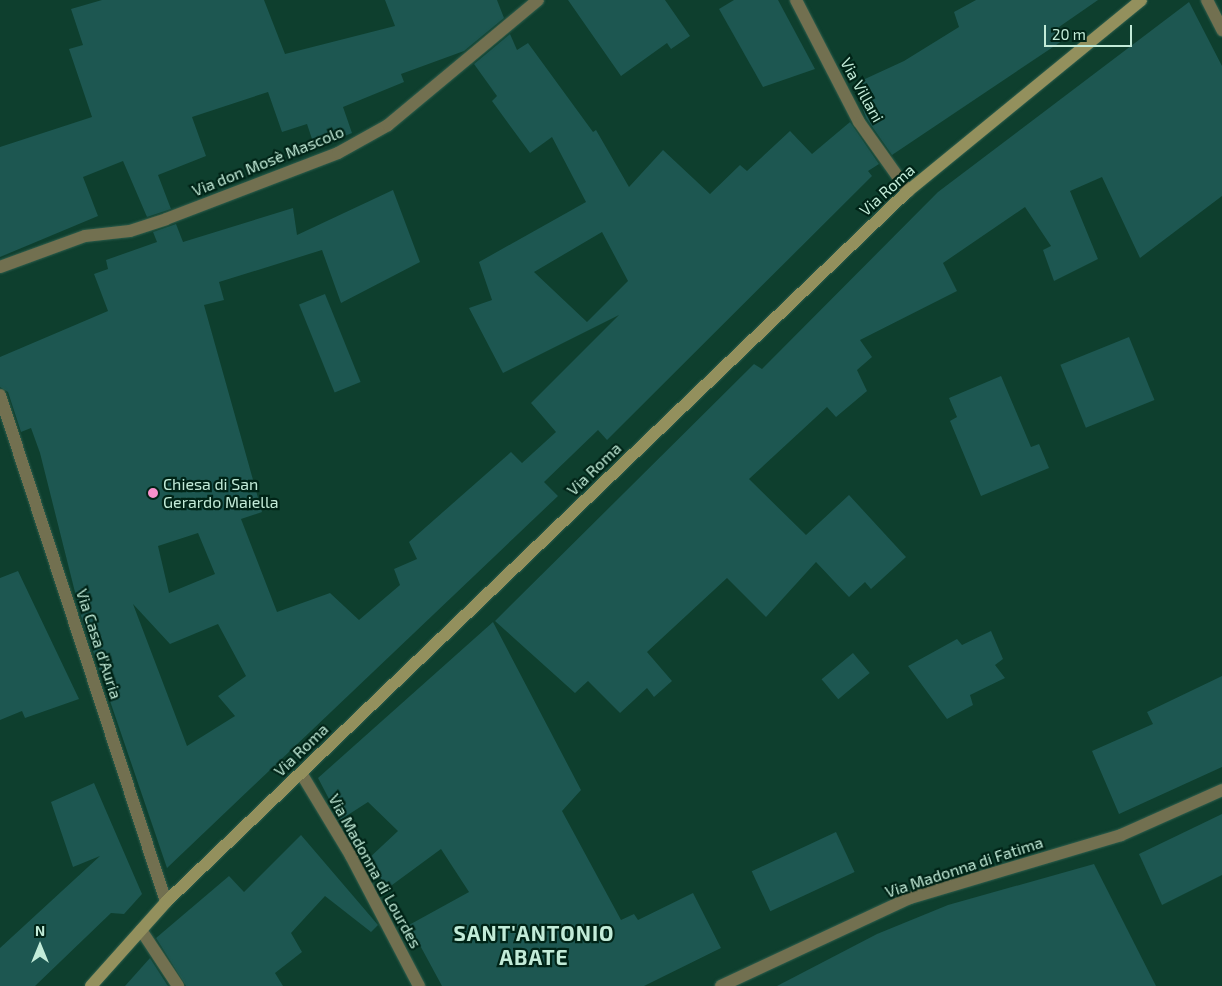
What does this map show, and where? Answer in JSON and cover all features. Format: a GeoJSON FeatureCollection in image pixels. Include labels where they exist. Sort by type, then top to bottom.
{"type":"FeatureCollection","features":[{"type":"Feature","properties":{"kind":"main road","name":"Via Roma"},"geometry":{"type":"LineString","coordinates":[[91,986],[166,902],[908,191],[1141,0]]}},
{"type":"Feature","properties":{"kind":"street","name":"Via don Mosè Mascolo"},"geometry":{"type":"LineString","coordinates":[[0,267],[84,236],[130,230],[166,219],[338,153],[388,126],[538,0]]}},
{"type":"Feature","properties":{"kind":"street","name":"Via Villani"},"geometry":{"type":"LineString","coordinates":[[796,0],[859,122],[908,191]]}},
{"type":"Feature","properties":{"kind":"street"},"geometry":{"type":"LineString","coordinates":[[1207,0],[1222,30]]}},
{"type":"Feature","properties":{"kind":"street","name":"Via Casa d'Auria"},"geometry":{"type":"LineString","coordinates":[[0,395],[166,902]]}},
{"type":"Feature","properties":{"kind":"street","name":"Via Madonna di Lourdes"},"geometry":{"type":"LineString","coordinates":[[301,773],[351,856],[419,986]]}},
{"type":"Feature","properties":{"kind":"street","name":"Via Madonna di Fatima"},"geometry":{"type":"LineString","coordinates":[[721,986],[910,898],[1121,835],[1222,790]]}},
{"type":"Feature","properties":{"kind":"street"},"geometry":{"type":"LineString","coordinates":[[141,930],[178,986]]}},
{"type":"Feature","properties":{"kind":"building"},"geometry":{"type":"Polygon","coordinates":[[[102,0],[264,0],[285,54],[395,26],[385,0],[497,0],[504,18],[464,51],[401,74],[404,82],[343,107],[352,133],[315,148],[307,124],[282,132],[268,92],[192,117],[206,156],[158,175],[171,209],[147,217],[123,161],[83,177],[98,216],[0,257],[0,147],[92,117],[69,49],[83,45],[71,9],[102,0]]]}},
{"type":"Feature","properties":{"kind":"building"},"geometry":{"type":"Polygon","coordinates":[[[568,0],[665,0],[690,36],[671,49],[667,43],[621,76],[568,0]]]}},
{"type":"Feature","properties":{"kind":"building"},"geometry":{"type":"Polygon","coordinates":[[[734,0],[778,0],[815,69],[763,87],[719,9],[734,0]]]}},
{"type":"Feature","properties":{"kind":"building"},"geometry":{"type":"Polygon","coordinates":[[[976,0],[1098,0],[1059,27],[1065,39],[892,155],[866,118],[854,84],[904,61],[959,27],[954,12],[976,0]]]}},
{"type":"Feature","properties":{"kind":"building"},"geometry":{"type":"Polygon","coordinates":[[[1189,2],[1222,66],[1222,196],[1140,258],[1102,177],[1070,191],[1098,259],[1054,281],[1043,250],[1051,246],[1025,207],[943,263],[957,291],[860,340],[872,357],[857,370],[867,391],[836,417],[827,407],[749,479],[806,535],[849,495],[906,557],[871,589],[865,582],[849,597],[816,562],[766,617],[727,578],[647,652],[672,681],[654,697],[647,688],[620,713],[588,681],[575,693],[495,621],[754,364],[762,369],[938,192],[1189,2]]]}},
{"type":"Feature","properties":{"kind":"building"},"geometry":{"type":"Polygon","coordinates":[[[510,34],[517,50],[528,43],[593,132],[596,130],[629,187],[663,150],[710,194],[740,165],[747,171],[790,131],[812,154],[850,122],[879,164],[868,171],[872,176],[607,440],[598,430],[544,482],[558,496],[167,868],[81,616],[40,453],[31,428],[21,432],[8,392],[0,387],[0,357],[108,311],[94,274],[108,269],[106,260],[157,242],[153,232],[176,224],[183,242],[293,208],[297,235],[393,190],[420,262],[341,303],[322,250],[219,282],[224,300],[204,305],[262,512],[241,519],[277,612],[330,593],[359,620],[400,585],[394,569],[417,559],[409,542],[511,452],[522,463],[556,432],[531,403],[619,315],[503,373],[469,308],[492,300],[479,262],[586,202],[552,137],[530,153],[492,101],[497,96],[474,64],[510,34]],[[602,232],[534,272],[587,322],[628,281],[602,232]],[[198,533],[158,546],[169,593],[215,574],[198,533]],[[133,604],[187,746],[235,716],[218,696],[246,676],[218,624],[170,644],[133,604]]]}},
{"type":"Feature","properties":{"kind":"building"},"geometry":{"type":"Polygon","coordinates":[[[325,294],[361,382],[335,393],[299,304],[325,294]]]}},
{"type":"Feature","properties":{"kind":"building"},"geometry":{"type":"Polygon","coordinates":[[[1129,337],[1154,400],[1086,428],[1060,365],[1129,337]]]}},
{"type":"Feature","properties":{"kind":"building"},"geometry":{"type":"Polygon","coordinates":[[[1001,376],[1031,447],[1039,444],[1049,468],[981,496],[950,421],[957,417],[949,398],[1001,376]]]}},
{"type":"Feature","properties":{"kind":"building"},"geometry":{"type":"Polygon","coordinates":[[[18,571],[79,699],[25,718],[22,711],[0,720],[0,578],[18,571]]]}},
{"type":"Feature","properties":{"kind":"building"},"geometry":{"type":"Polygon","coordinates":[[[493,622],[581,790],[562,811],[621,920],[634,914],[638,920],[693,893],[721,948],[644,986],[442,986],[409,925],[469,892],[441,849],[388,888],[367,860],[398,831],[368,802],[340,820],[318,778],[493,622]]]}},
{"type":"Feature","properties":{"kind":"building"},"geometry":{"type":"Polygon","coordinates":[[[991,631],[1003,659],[995,665],[1005,678],[970,695],[973,705],[947,719],[908,666],[957,639],[962,645],[991,631]]]}},
{"type":"Feature","properties":{"kind":"building"},"geometry":{"type":"Polygon","coordinates":[[[853,653],[870,673],[838,699],[822,679],[853,653]]]}},
{"type":"Feature","properties":{"kind":"building"},"geometry":{"type":"Polygon","coordinates":[[[1222,676],[1222,767],[1119,814],[1092,751],[1153,724],[1147,712],[1222,676]]]}},
{"type":"Feature","properties":{"kind":"building"},"geometry":{"type":"Polygon","coordinates":[[[94,783],[142,894],[124,914],[111,913],[35,986],[0,986],[0,948],[100,856],[73,867],[51,802],[94,783]]]}},
{"type":"Feature","properties":{"kind":"building"},"geometry":{"type":"Polygon","coordinates":[[[1222,814],[1222,875],[1162,905],[1139,854],[1222,814]]]}},
{"type":"Feature","properties":{"kind":"building"},"geometry":{"type":"Polygon","coordinates":[[[836,832],[855,872],[770,911],[752,871],[836,832]]]}},
{"type":"Feature","properties":{"kind":"building"},"geometry":{"type":"Polygon","coordinates":[[[301,835],[378,925],[371,932],[325,896],[291,933],[302,952],[275,973],[283,986],[186,986],[156,938],[229,876],[244,892],[301,835]]]}},
{"type":"Feature","properties":{"kind":"building"},"geometry":{"type":"Polygon","coordinates":[[[1094,864],[1156,986],[777,986],[877,934],[948,905],[1094,864]]]}},
{"type":"Feature","properties":{"kind":"building"},"geometry":{"type":"Polygon","coordinates":[[[150,958],[168,986],[125,986],[150,958]]]}},
{"type":"Feature","properties":{"kind":"place","name":"Chiesa di San Gerardo Maiella"},"geometry":{"type":"Point","coordinates":[153,493]}},
{"type":"Feature","properties":{"kind":"district","name":"SANT'ANTONIO ABATE"},"geometry":{"type":"Point","coordinates":[534,945]}}]}
